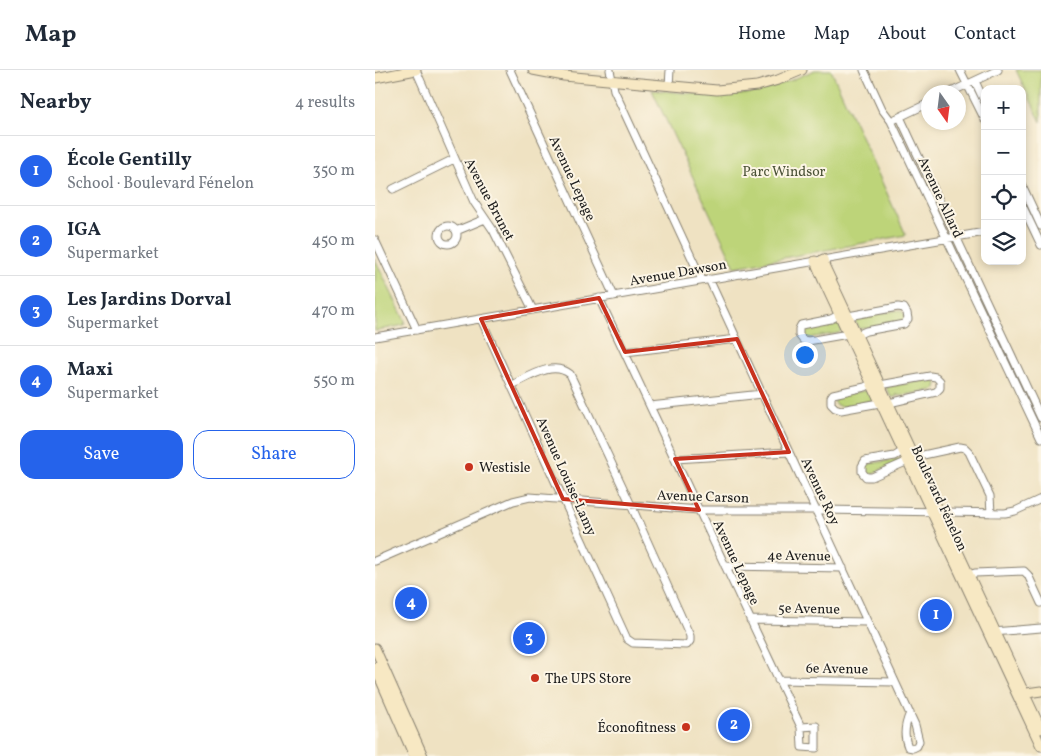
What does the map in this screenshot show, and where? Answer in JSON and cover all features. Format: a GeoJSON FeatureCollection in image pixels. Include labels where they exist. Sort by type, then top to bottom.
{"type":"FeatureCollection","features":[{"type":"Feature","properties":{"kind":"street"},"geometry":{"type":"LineString","coordinates":[[375,78],[416,70]]}},
{"type":"Feature","properties":{"kind":"street","name":"Avenue Brunet"},"geometry":{"type":"LineString","coordinates":[[416,70],[474,202],[493,230],[533,310]]}},
{"type":"Feature","properties":{"kind":"street","name":"Avenue Lepage"},"geometry":{"type":"LineString","coordinates":[[510,70],[614,296]]}},
{"type":"Feature","properties":{"kind":"street"},"geometry":{"type":"LineString","coordinates":[[533,70],[564,76],[717,90],[745,88],[770,83],[802,70]]}},
{"type":"Feature","properties":{"kind":"street","name":"Avenue Roy"},"geometry":{"type":"LineString","coordinates":[[610,70],[614,90],[705,280],[737,339],[910,713]]}},
{"type":"Feature","properties":{"kind":"street"},"geometry":{"type":"LineString","coordinates":[[669,86],[670,70]]}},
{"type":"Feature","properties":{"kind":"street","name":"Avenue Allard"},"geometry":{"type":"LineString","coordinates":[[864,70],[882,109],[891,121],[1041,438]]}},
{"type":"Feature","properties":{"kind":"street"},"geometry":{"type":"LineString","coordinates":[[960,70],[981,112]]}},
{"type":"Feature","properties":{"kind":"street"},"geometry":{"type":"LineString","coordinates":[[967,85],[998,70]]}},
{"type":"Feature","properties":{"kind":"street"},"geometry":{"type":"LineString","coordinates":[[975,81],[981,94]]}},
{"type":"Feature","properties":{"kind":"street"},"geometry":{"type":"LineString","coordinates":[[891,121],[921,107]]}},
{"type":"Feature","properties":{"kind":"street","name":"Avenue Allard"},"geometry":{"type":"LineString","coordinates":[[900,117],[1041,418]]}},
{"type":"Feature","properties":{"kind":"street"},"geometry":{"type":"LineString","coordinates":[[393,189],[455,159]]}},
{"type":"Feature","properties":{"kind":"street"},"geometry":{"type":"LineString","coordinates":[[1026,193],[1040,223],[1026,225]]}},
{"type":"Feature","properties":{"kind":"street"},"geometry":{"type":"LineString","coordinates":[[1026,213],[1041,245]]}},
{"type":"Feature","properties":{"kind":"street"},"geometry":{"type":"LineString","coordinates":[[456,232],[485,219]]}},
{"type":"Feature","properties":{"kind":"street","name":"Avenue Dawson"},"geometry":{"type":"LineString","coordinates":[[375,337],[981,233]]}},
{"type":"Feature","properties":{"kind":"street"},"geometry":{"type":"LineString","coordinates":[[375,240],[417,330]]}},
{"type":"Feature","properties":{"kind":"street","name":"Boulevard Fénelon"},"geometry":{"type":"LineString","coordinates":[[819,260],[876,384],[903,451],[911,459]]}},
{"type":"Feature","properties":{"kind":"street","name":"Avenue Lepage"},"geometry":{"type":"LineString","coordinates":[[599,298],[801,726]]}},
{"type":"Feature","properties":{"kind":"street"},"geometry":{"type":"LineString","coordinates":[[898,307],[904,308],[907,313],[908,319],[904,324],[852,334],[809,341],[801,338],[799,327],[803,324],[898,307]]}},
{"type":"Feature","properties":{"kind":"street","name":"Avenue Louise-Lamy"},"geometry":{"type":"LineString","coordinates":[[481,319],[630,642],[687,644],[690,641],[689,636],[631,505]]}},
{"type":"Feature","properties":{"kind":"street"},"geometry":{"type":"LineString","coordinates":[[625,352],[737,339]]}},
{"type":"Feature","properties":{"kind":"street"},"geometry":{"type":"LineString","coordinates":[[1006,364],[1014,360]]}},
{"type":"Feature","properties":{"kind":"street"},"geometry":{"type":"LineString","coordinates":[[512,385],[550,368],[565,370],[570,374],[631,505]]}},
{"type":"Feature","properties":{"kind":"street"},"geometry":{"type":"LineString","coordinates":[[930,376],[936,377],[939,380],[940,388],[936,392],[884,403],[839,410],[832,406],[830,400],[833,394],[876,384],[930,376]]}},
{"type":"Feature","properties":{"kind":"street"},"geometry":{"type":"LineString","coordinates":[[650,406],[762,394]]}},
{"type":"Feature","properties":{"kind":"street","name":"Boulevard Fénelon"},"geometry":{"type":"LineString","coordinates":[[884,403],[991,632],[1021,694],[1041,729]]}},
{"type":"Feature","properties":{"kind":"street"},"geometry":{"type":"LineString","coordinates":[[903,451],[895,456],[865,461],[862,466],[862,472],[866,477],[873,477],[911,459],[960,447],[965,448],[969,452],[989,496],[991,513]]}},
{"type":"Feature","properties":{"kind":"street"},"geometry":{"type":"LineString","coordinates":[[675,459],[789,452]]}},
{"type":"Feature","properties":{"kind":"street","name":"Avenue Carson"},"geometry":{"type":"LineString","coordinates":[[375,561],[519,499],[534,497],[699,510],[991,513],[1015,512],[1041,499]]}},
{"type":"Feature","properties":{"kind":"street","name":"Boulevard Fénelon"},"geometry":{"type":"LineString","coordinates":[[935,512],[969,575],[991,632]]}},
{"type":"Feature","properties":{"kind":"street","name":"4e Avenue"},"geometry":{"type":"LineString","coordinates":[[725,566],[843,568]]}},
{"type":"Feature","properties":{"kind":"street"},"geometry":{"type":"LineString","coordinates":[[969,575],[975,573],[1025,571],[1041,603]]}},
{"type":"Feature","properties":{"kind":"street","name":"5e Avenue"},"geometry":{"type":"LineString","coordinates":[[750,620],[867,622]]}},
{"type":"Feature","properties":{"kind":"street"},"geometry":{"type":"LineString","coordinates":[[991,632],[1041,628]]}},
{"type":"Feature","properties":{"kind":"street"},"geometry":{"type":"LineString","coordinates":[[375,648],[423,756]]}},
{"type":"Feature","properties":{"kind":"street"},"geometry":{"type":"LineString","coordinates":[[375,667],[414,756]]}},
{"type":"Feature","properties":{"kind":"street","name":"6e Avenue"},"geometry":{"type":"LineString","coordinates":[[778,680],[895,682]]}},
{"type":"Feature","properties":{"kind":"street"},"geometry":{"type":"LineString","coordinates":[[1021,694],[1041,692]]}},
{"type":"Feature","properties":{"kind":"street","name":"Boulevard Fénelon"},"geometry":{"type":"LineString","coordinates":[[1021,694],[1041,746]]}},
{"type":"Feature","properties":{"kind":"highlighted area"},"geometry":{"type":"Polygon","coordinates":[[[599,298],[625,352],[737,339],[789,452],[675,459],[699,510],[563,499],[481,319],[599,298]]]}},
{"type":"Feature","properties":{"kind":"green space","name":"Parc Windsor"},"geometry":{"type":"Polygon","coordinates":[[[815,70],[831,70],[906,235],[735,267],[652,90],[722,95],[750,93],[777,86],[815,70]]]}},
{"type":"Feature","properties":{"kind":"green space"},"geometry":{"type":"Polygon","coordinates":[[[1016,70],[1041,70],[1041,122],[1026,91],[1026,85],[1023,85],[1016,70]]]}},
{"type":"Feature","properties":{"kind":"green space"},"geometry":{"type":"Polygon","coordinates":[[[375,259],[405,321],[404,325],[375,331],[375,259]]]}},
{"type":"Feature","properties":{"kind":"green space"},"geometry":{"type":"Polygon","coordinates":[[[899,310],[904,313],[905,317],[900,322],[859,329],[855,320],[857,318],[899,310]]]}},
{"type":"Feature","properties":{"kind":"green space"},"geometry":{"type":"Polygon","coordinates":[[[837,321],[842,330],[839,333],[809,338],[803,336],[802,330],[806,327],[829,322],[832,324],[832,322],[837,321]]]}},
{"type":"Feature","properties":{"kind":"green space"},"geometry":{"type":"Polygon","coordinates":[[[931,379],[937,383],[934,390],[898,396],[897,394],[896,397],[891,397],[886,387],[931,379]]]}},
{"type":"Feature","properties":{"kind":"green space"},"geometry":{"type":"Polygon","coordinates":[[[869,390],[874,399],[871,401],[841,407],[835,404],[834,399],[838,395],[869,390]]]}},
{"type":"Feature","properties":{"kind":"green space"},"geometry":{"type":"Polygon","coordinates":[[[899,459],[900,461],[871,474],[865,471],[867,464],[899,459]]]}},
{"type":"Feature","properties":{"kind":"place","name":"Westisle"},"geometry":{"type":"Point","coordinates":[469,467]}},
{"type":"Feature","properties":{"kind":"place","name":"Maxi"},"geometry":{"type":"Point","coordinates":[411,603]}},
{"type":"Feature","properties":{"kind":"place","name":"École Gentilly"},"geometry":{"type":"Point","coordinates":[936,615]}},
{"type":"Feature","properties":{"kind":"place","name":"Les Jardins Dorval"},"geometry":{"type":"Point","coordinates":[529,638]}},
{"type":"Feature","properties":{"kind":"place","name":"The UPS Store"},"geometry":{"type":"Point","coordinates":[535,678]}},
{"type":"Feature","properties":{"kind":"place","name":"IGA"},"geometry":{"type":"Point","coordinates":[734,725]}},
{"type":"Feature","properties":{"kind":"place","name":"Éconofitness"},"geometry":{"type":"Point","coordinates":[686,727]}}]}
